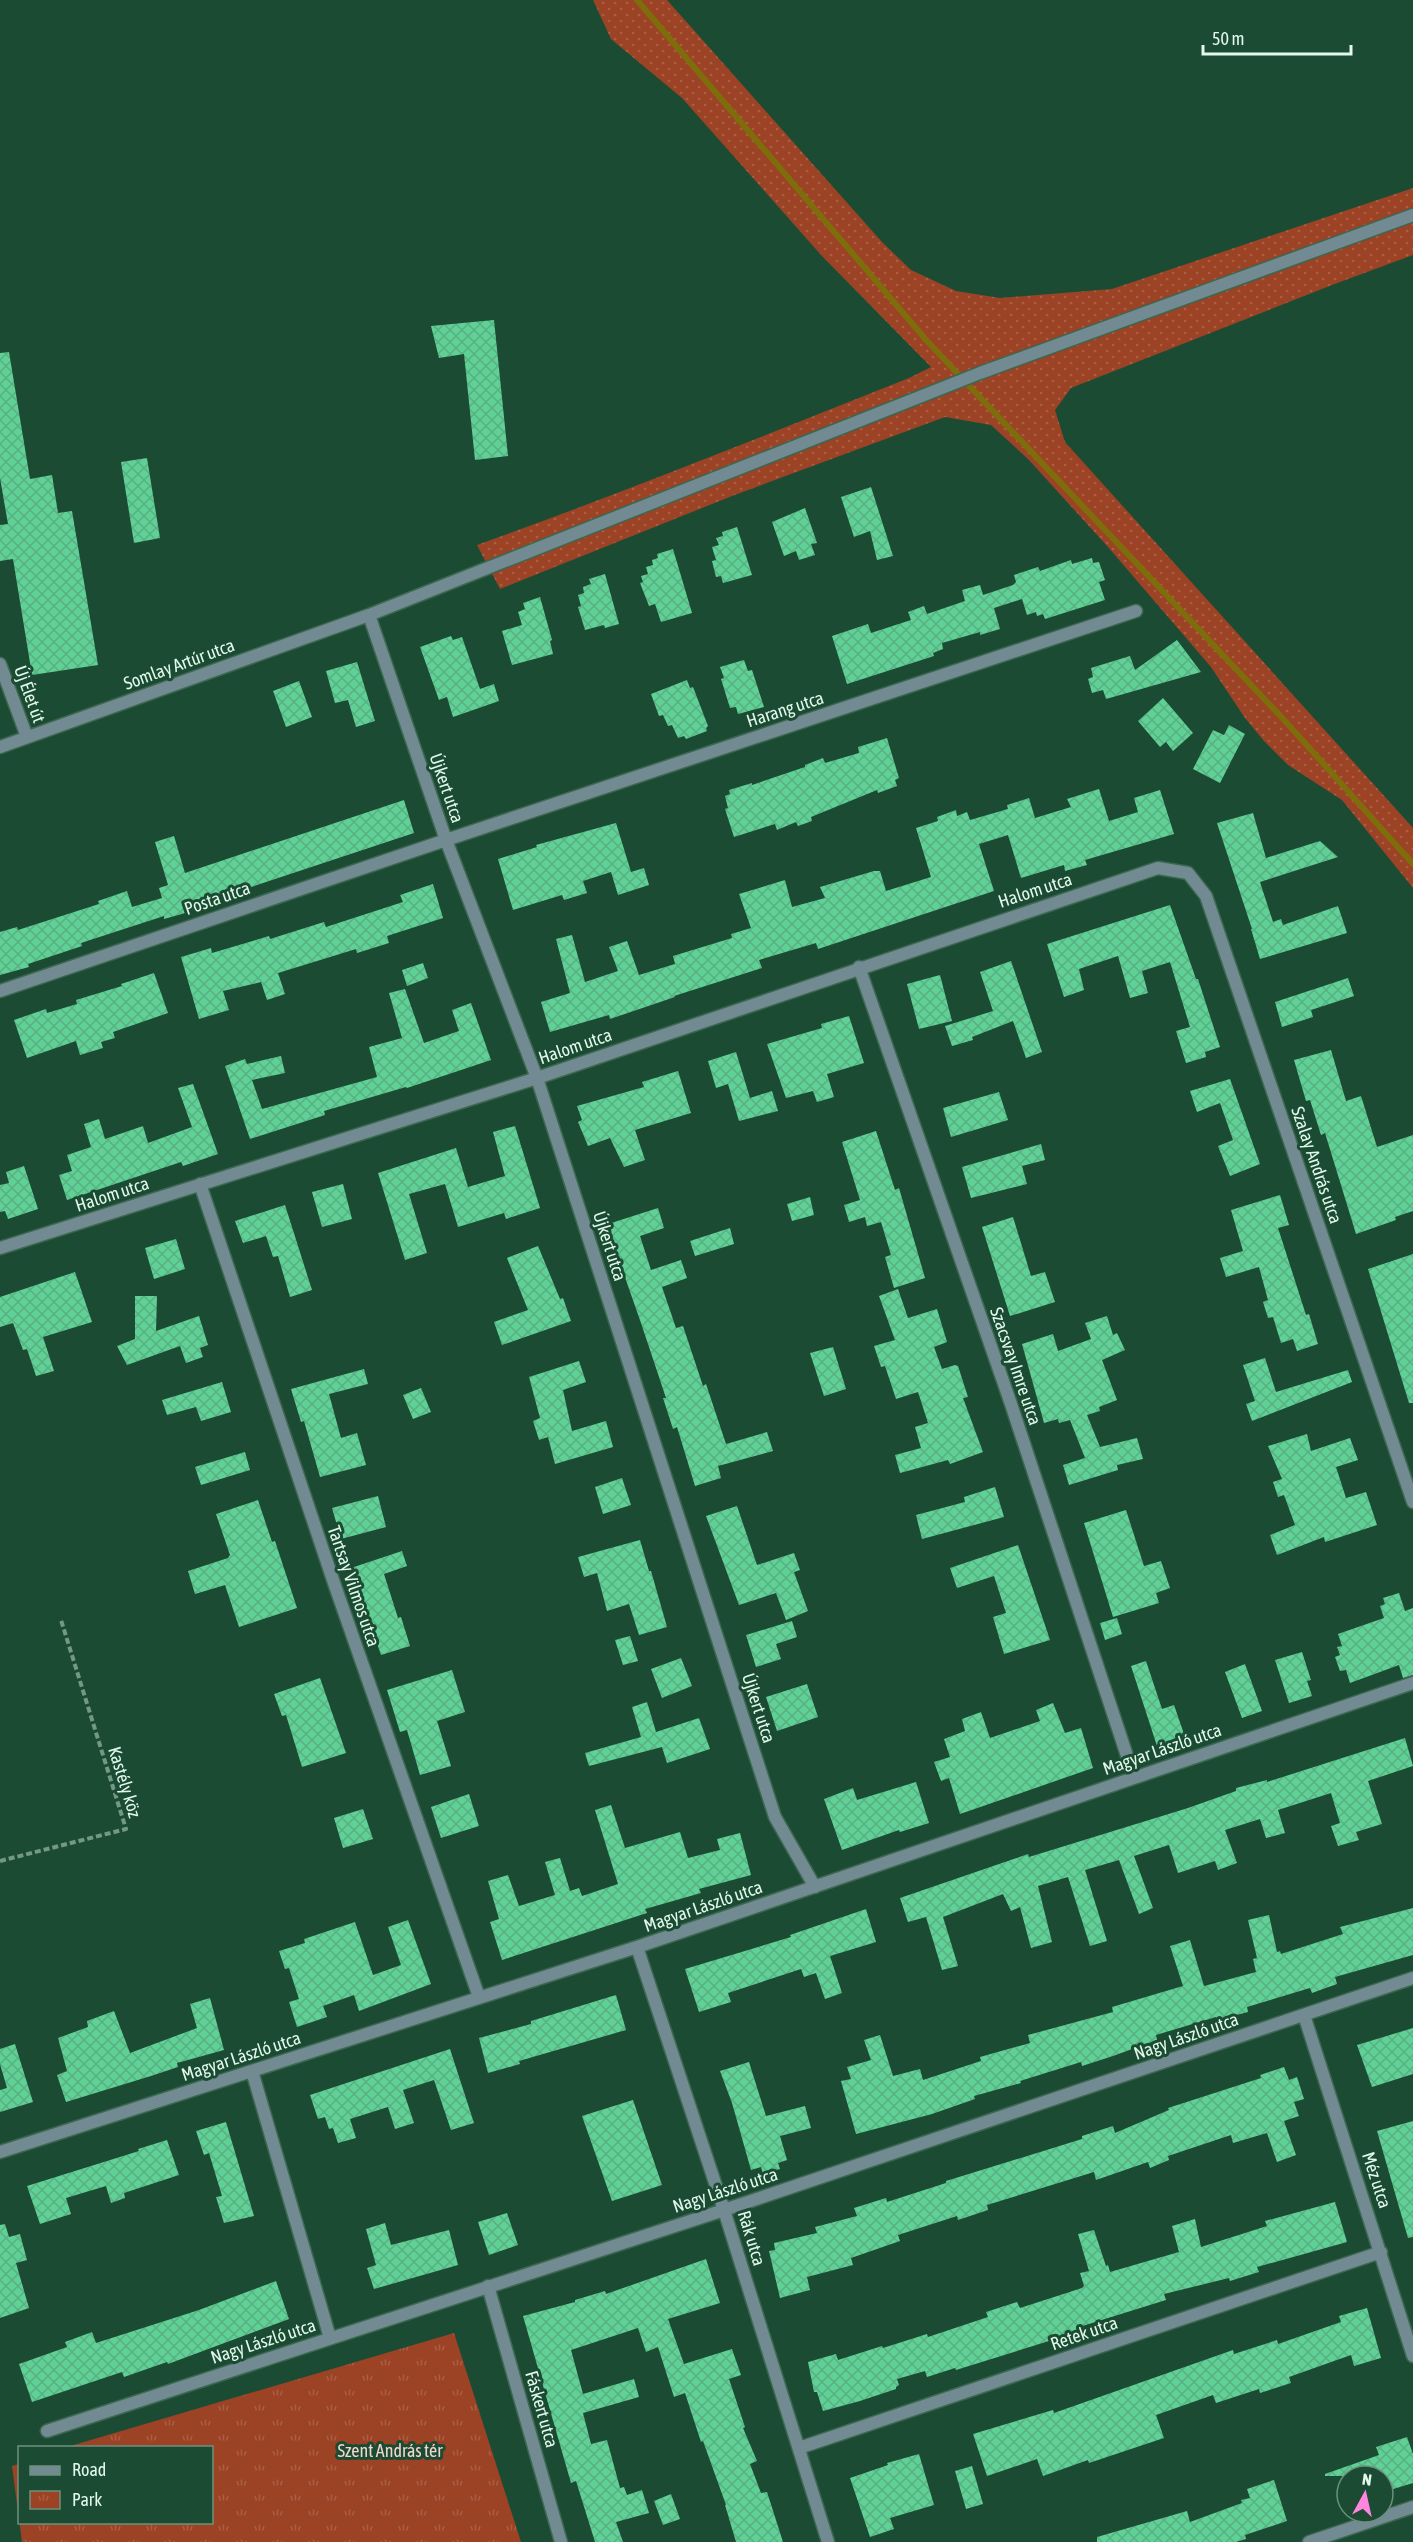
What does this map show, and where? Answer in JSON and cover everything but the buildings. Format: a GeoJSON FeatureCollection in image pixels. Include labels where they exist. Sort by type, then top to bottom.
{"type":"FeatureCollection","features":[{"type":"Feature","properties":{"kind":"street","name":"Somlay Artúr utca"},"geometry":{"type":"LineString","coordinates":[[0,747],[369,615],[980,373],[1413,215]]}},
{"type":"Feature","properties":{"kind":"street","name":"Harang utca"},"geometry":{"type":"LineString","coordinates":[[446,840],[1136,611]]}},
{"type":"Feature","properties":{"kind":"street","name":"Újkert utca"},"geometry":{"type":"LineString","coordinates":[[369,615],[446,840],[537,1078],[775,1817],[814,1887]]}},
{"type":"Feature","properties":{"kind":"street","name":"Új Élet út"},"geometry":{"type":"LineString","coordinates":[[0,664],[27,737]]}},
{"type":"Feature","properties":{"kind":"street","name":"Posta utca"},"geometry":{"type":"LineString","coordinates":[[0,991],[446,840]]}},
{"type":"Feature","properties":{"kind":"street","name":"Halom utca"},"geometry":{"type":"LineString","coordinates":[[0,1248],[537,1078],[859,967],[1158,868]]}},
{"type":"Feature","properties":{"kind":"street","name":"Szalay András utca"},"geometry":{"type":"LineString","coordinates":[[1158,868],[1188,873],[1206,896],[1413,1502]]}},
{"type":"Feature","properties":{"kind":"street","name":"Szacsvay Imre utca"},"geometry":{"type":"LineString","coordinates":[[859,967],[1007,1392],[1134,1777]]}},
{"type":"Feature","properties":{"kind":"street","name":"Tartsay Vilmos utca"},"geometry":{"type":"LineString","coordinates":[[200,1184],[334,1583],[479,1997]]}},
{"type":"Feature","properties":{"kind":"street","name":"Magyar László utca"},"geometry":{"type":"LineString","coordinates":[[0,2151],[638,1947],[1413,1683]]}},
{"type":"Feature","properties":{"kind":"street","name":"Rák utca"},"geometry":{"type":"LineString","coordinates":[[638,1947],[724,2210],[828,2542]]}},
{"type":"Feature","properties":{"kind":"street","name":"Nagy László utca"},"geometry":{"type":"LineString","coordinates":[[47,2431],[724,2210],[1413,1978]]}},
{"type":"Feature","properties":{"kind":"street","name":"Méz utca"},"geometry":{"type":"LineString","coordinates":[[1304,2015],[1413,2356]]}},
{"type":"Feature","properties":{"kind":"street"},"geometry":{"type":"LineString","coordinates":[[252,2071],[330,2338]]}},
{"type":"Feature","properties":{"kind":"street","name":"Retek utca"},"geometry":{"type":"LineString","coordinates":[[799,2448],[1381,2252]]}},
{"type":"Feature","properties":{"kind":"street","name":"Fáskert utca"},"geometry":{"type":"LineString","coordinates":[[488,2286],[561,2542]]}},
{"type":"Feature","properties":{"kind":"street"},"geometry":{"type":"LineString","coordinates":[[1310,2542],[1413,2506]]}},
{"type":"Feature","properties":{"kind":"path","name":"Kastély köz"},"geometry":{"type":"LineString","coordinates":[[0,1862],[126,1829],[61,1620]]}},
{"type":"Feature","properties":{"kind":"green space"},"geometry":{"type":"Polygon","coordinates":[[[593,0],[667,0],[882,242],[911,270],[956,291],[1000,298],[1112,289],[1413,188],[1413,255],[1071,388],[1055,410],[1065,442],[1413,828],[1413,888],[1342,800],[1288,765],[1264,741],[1245,718],[1211,667],[1108,547],[1029,460],[991,425],[945,417],[732,496],[500,589],[477,545],[694,463],[909,378],[931,367],[821,255],[682,98],[611,39],[593,0]]]}},
{"type":"Feature","properties":{"kind":"green space","name":"Szent András tér"},"geometry":{"type":"Polygon","coordinates":[[[454,2333],[521,2542],[22,2542],[20,2524],[213,2524],[213,2446],[70,2446],[454,2333]]]}},
{"type":"Feature","properties":{"kind":"green space","name":"Szent András tér"},"geometry":{"type":"Polygon","coordinates":[[[18,2464],[18,2512],[12,2466],[18,2464]]]}},
{"type":"Feature","properties":{"kind":"waterway"},"geometry":{"type":"LineString","coordinates":[[637,0],[927,341],[1286,722],[1413,864]]}}]}
